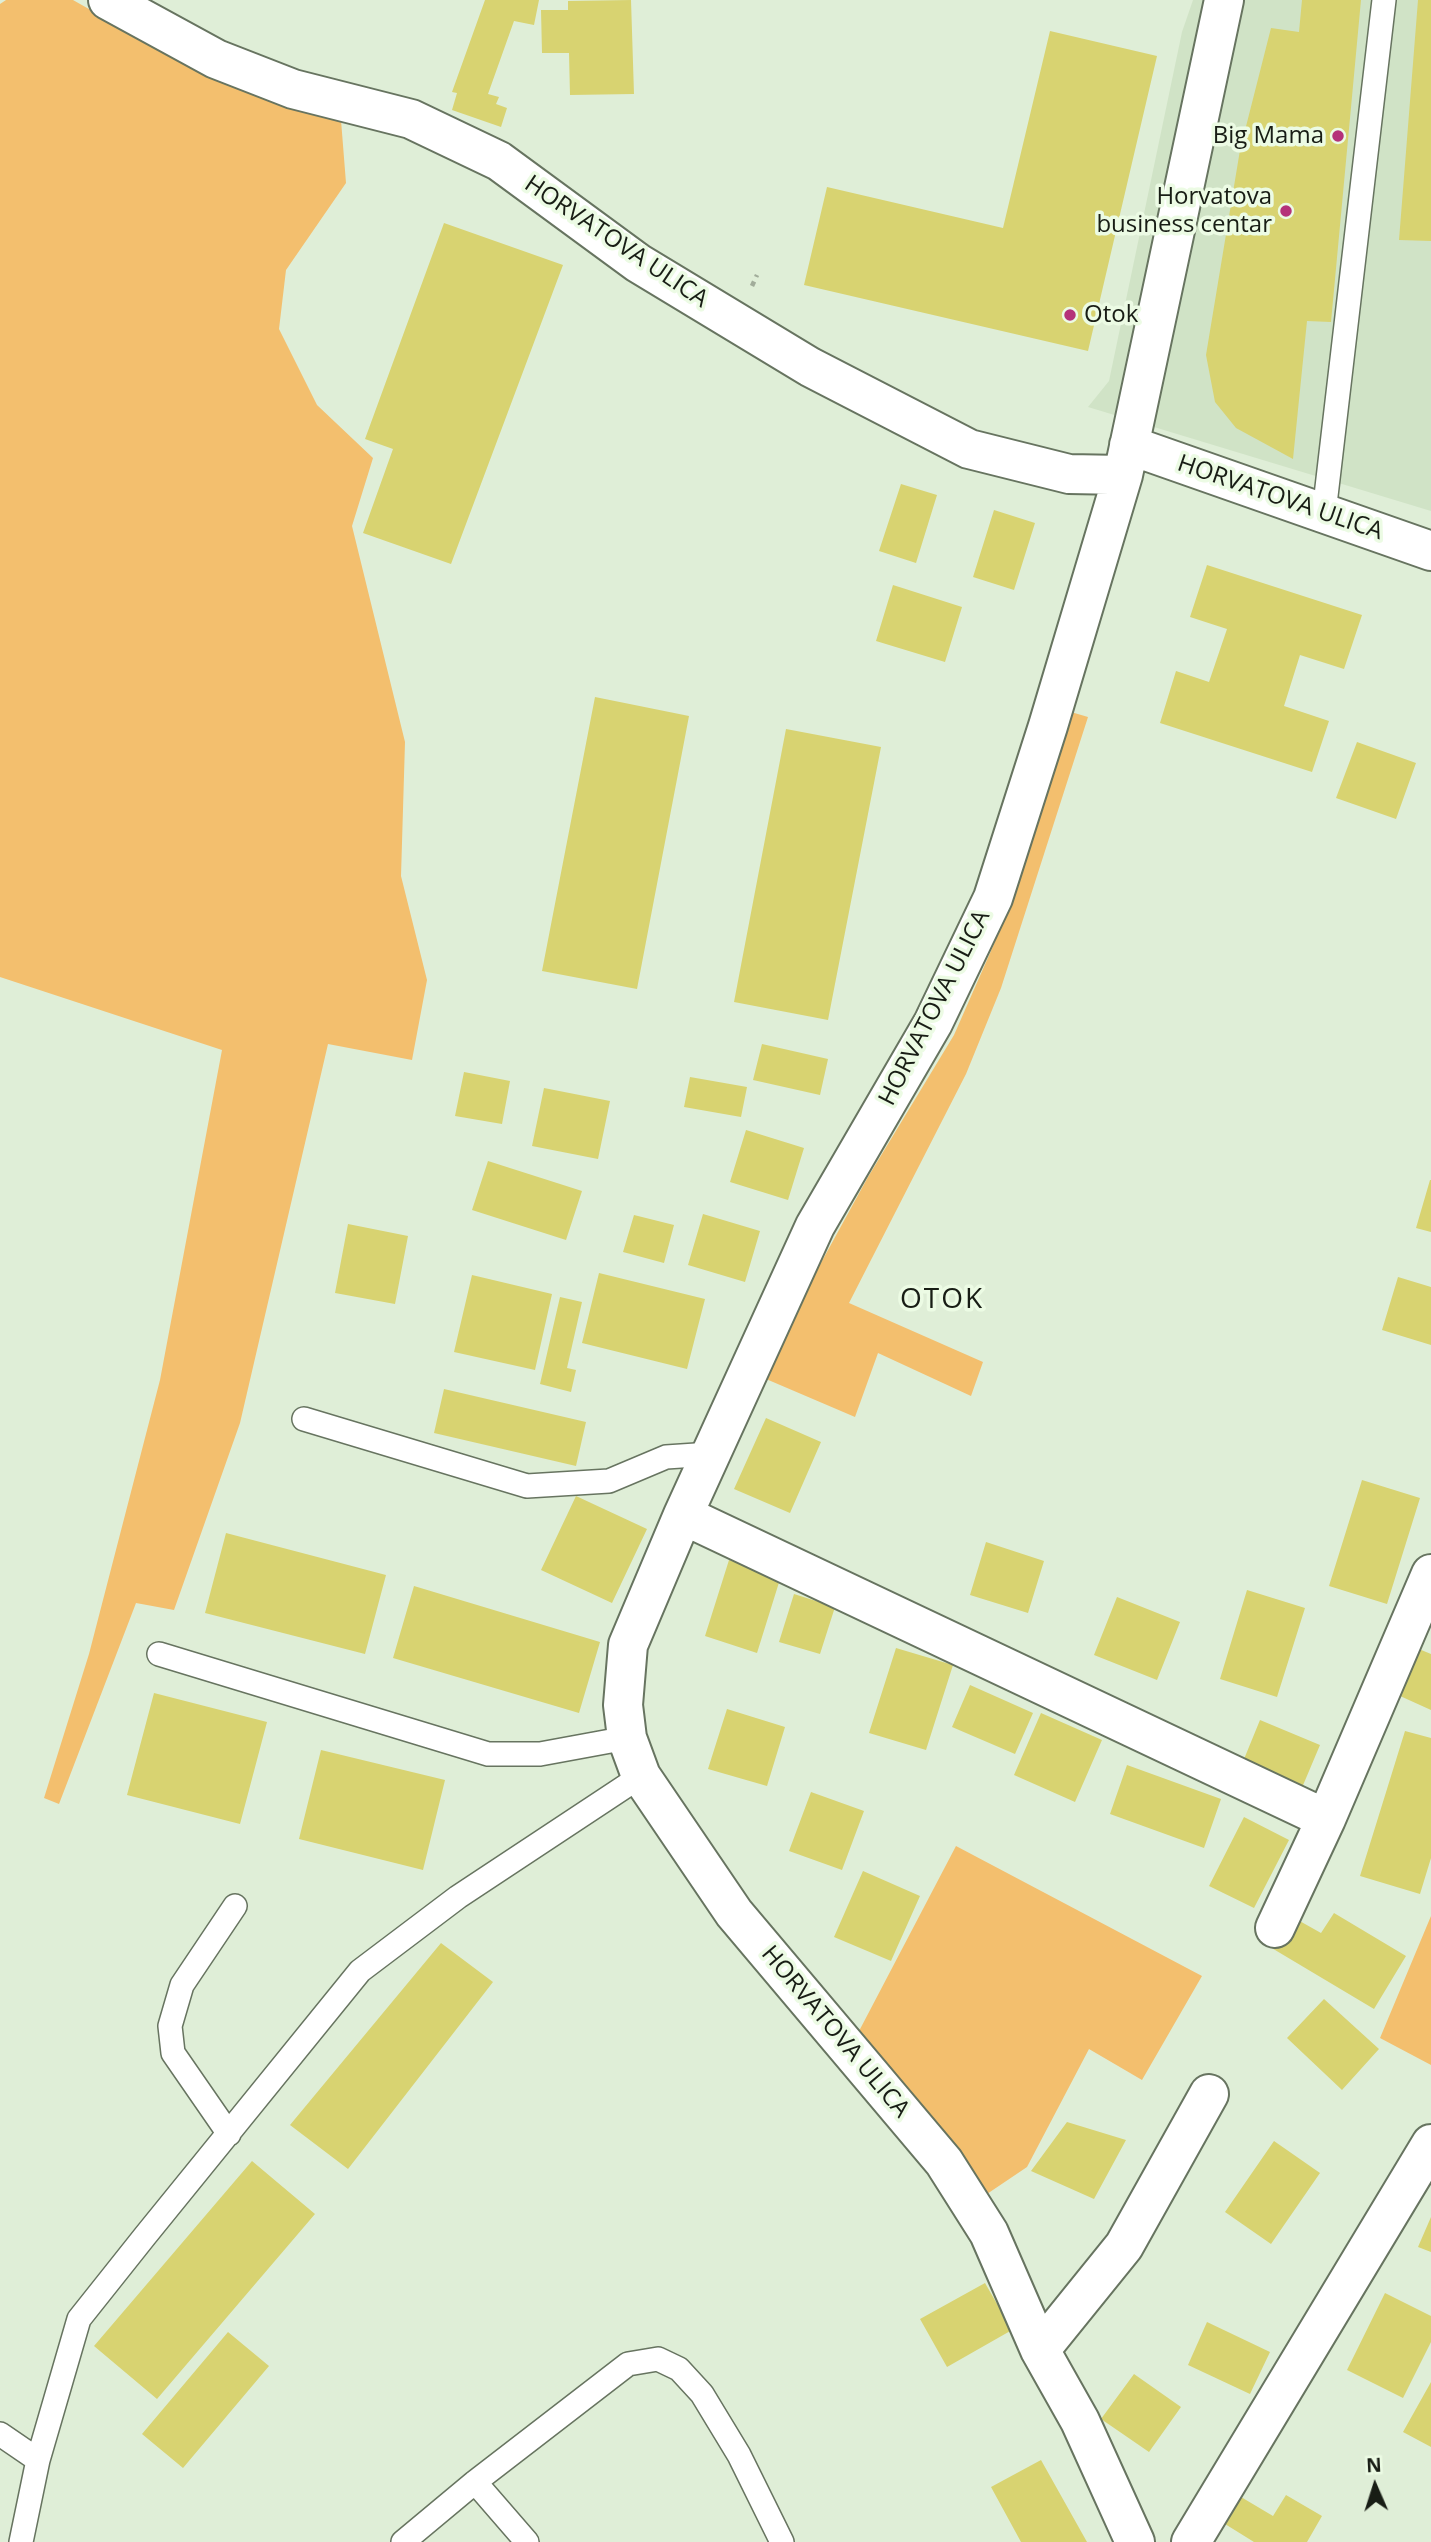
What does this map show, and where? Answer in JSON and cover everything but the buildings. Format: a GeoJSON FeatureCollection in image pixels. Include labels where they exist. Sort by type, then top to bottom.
{"type":"FeatureCollection","features":[{"type":"Feature","properties":{"kind":"street","name":"HORVATOVA ULICA"},"geometry":{"type":"LineString","coordinates":[[1135,2542],[1080,2421],[1040,2350],[989,2233],[944,2162],[734,1913],[641,1776],[627,1738],[623,1705],[628,1645],[683,1515],[815,1226],[933,1023],[993,898],[1048,726],[1126,460],[1223,0]]}},
{"type":"Feature","properties":{"kind":"street","name":"HORVATOVA ULICA"},"geometry":{"type":"LineString","coordinates":[[115,2],[216,59],[293,89],[411,119],[499,161],[638,263],[810,367],[969,449],[1069,474],[1126,460],[1324,513],[1431,551]]}},
{"type":"Feature","properties":{"kind":"street"},"geometry":{"type":"LineString","coordinates":[[683,1515],[1326,1819]]}},
{"type":"Feature","properties":{"kind":"street"},"geometry":{"type":"LineString","coordinates":[[1275,1928],[1326,1819],[1431,1574]]}},
{"type":"Feature","properties":{"kind":"street"},"geometry":{"type":"LineString","coordinates":[[1040,2350],[1124,2246],[1209,2094]]}},
{"type":"Feature","properties":{"kind":"street"},"geometry":{"type":"LineString","coordinates":[[1191,2542],[1431,2144]]}},
{"type":"Feature","properties":{"kind":"lane"},"geometry":{"type":"LineString","coordinates":[[1324,513],[1384,0]]}},
{"type":"Feature","properties":{"kind":"lane"},"geometry":{"type":"LineString","coordinates":[[304,1419],[527,1486],[609,1481],[666,1457],[711,1454]]}},
{"type":"Feature","properties":{"kind":"lane"},"geometry":{"type":"LineString","coordinates":[[159,1654],[488,1754],[540,1754],[627,1738]]}},
{"type":"Feature","properties":{"kind":"lane"},"geometry":{"type":"LineString","coordinates":[[21,2542],[38,2460],[79,2319],[360,1971],[458,1897],[641,1776]]}},
{"type":"Feature","properties":{"kind":"lane"},"geometry":{"type":"LineString","coordinates":[[229,2134],[173,2053],[170,2026],[181,1985],[235,1906]]}},
{"type":"Feature","properties":{"kind":"lane"},"geometry":{"type":"LineString","coordinates":[[402,2542],[628,2364],[658,2358],[680,2368],[702,2394],[738,2455],[782,2542]]}},
{"type":"Feature","properties":{"kind":"lane"},"geometry":{"type":"LineString","coordinates":[[0,2434],[38,2460]]}},
{"type":"Feature","properties":{"kind":"lane"},"geometry":{"type":"LineString","coordinates":[[475,2482],[527,2542]]}},
{"type":"Feature","properties":{"kind":"shaded area"},"geometry":{"type":"Polygon","coordinates":[[[6,0],[73,0],[163,51],[341,120],[346,183],[286,270],[279,329],[317,405],[373,458],[352,526],[405,742],[401,876],[427,980],[412,1060],[328,1044],[240,1423],[174,1610],[136,1603],[59,1804],[44,1798],[89,1654],[160,1380],[222,1050],[0,977],[0,4],[6,0]]]}},
{"type":"Feature","properties":{"kind":"shaded area"},"geometry":{"type":"Polygon","coordinates":[[[1193,0],[1431,0],[1431,511],[1088,407],[1109,381],[1182,32],[1193,0]]]}},
{"type":"Feature","properties":{"kind":"shaded area"},"geometry":{"type":"Polygon","coordinates":[[[1071,712],[1088,717],[1001,988],[966,1074],[849,1303],[983,1362],[971,1396],[878,1353],[855,1417],[759,1376],[868,1177],[954,1035],[994,944],[1071,712]]]}},
{"type":"Feature","properties":{"kind":"shaded area"},"geometry":{"type":"Polygon","coordinates":[[[956,1846],[1202,1976],[1142,2080],[1089,2049],[1027,2167],[984,2196],[858,2033],[956,1846]]]}},
{"type":"Feature","properties":{"kind":"shaded area"},"geometry":{"type":"Polygon","coordinates":[[[1431,1916],[1431,2065],[1380,2038],[1431,1916]]]}},
{"type":"Feature","properties":{"kind":"place","name":"Big Mama"},"geometry":{"type":"Point","coordinates":[1338,136]}},
{"type":"Feature","properties":{"kind":"place","name":"Horvatova business centar"},"geometry":{"type":"Point","coordinates":[1286,211]}},
{"type":"Feature","properties":{"kind":"place","name":"Otok"},"geometry":{"type":"Point","coordinates":[1070,315]}},
{"type":"Feature","properties":{"kind":"district","name":"OTOK"},"geometry":{"type":"Point","coordinates":[942,1300]}}]}
